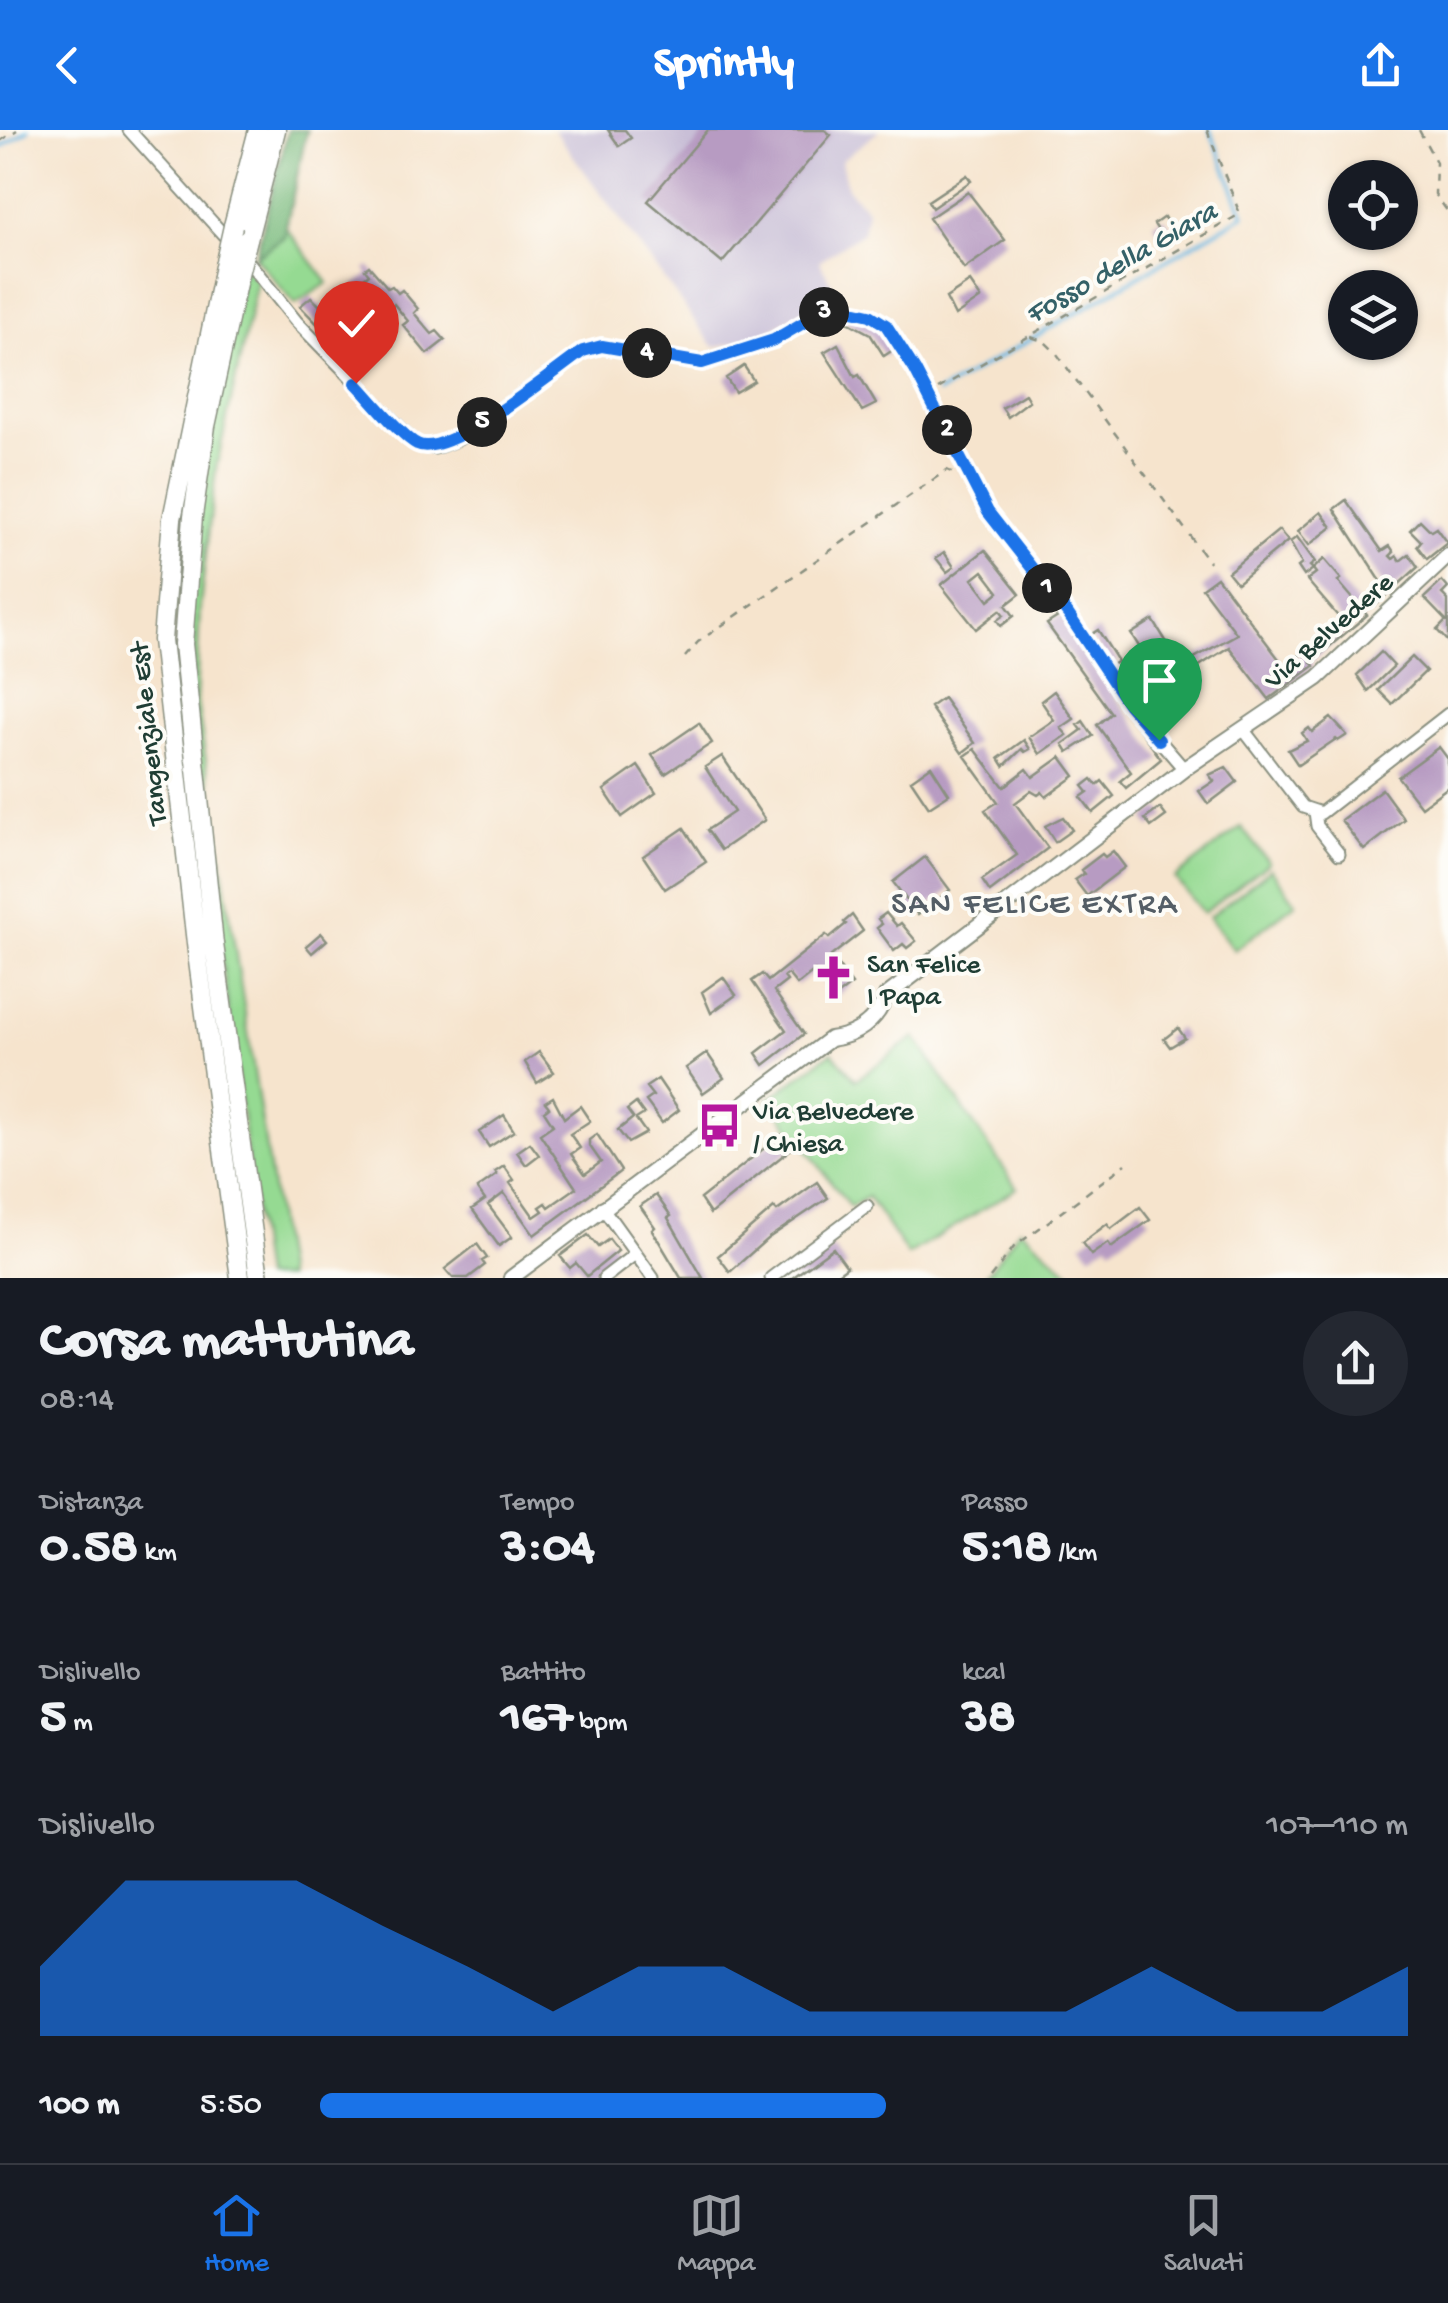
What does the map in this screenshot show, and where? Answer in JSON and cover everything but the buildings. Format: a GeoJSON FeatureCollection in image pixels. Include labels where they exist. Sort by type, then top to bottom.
{"type":"FeatureCollection","features":[{"type":"Feature","properties":{"kind":"highway","name":"Tangenziale Est"},"geometry":{"type":"LineString","coordinates":[[258,130],[232,226],[231,270],[193,516],[183,644],[214,944],[259,1278]]}},
{"type":"Feature","properties":{"kind":"highway","name":"Tangenziale Est"},"geometry":{"type":"LineString","coordinates":[[240,1278],[198,961],[162,640],[172,520],[231,270],[248,238],[276,130]]}},
{"type":"Feature","properties":{"kind":"street"},"geometry":{"type":"LineString","coordinates":[[130,130],[255,267],[296,321],[416,444],[434,448],[459,439],[583,351],[602,346],[702,363],[774,340],[815,316],[839,308],[870,315],[886,325],[928,394],[970,481],[1002,533],[1068,614],[1128,704],[1184,769]]}},
{"type":"Feature","properties":{"kind":"street","name":"Via Belvedere"},"geometry":{"type":"LineString","coordinates":[[510,1278],[830,1038],[850,1037],[880,1013],[886,996],[1184,769],[1318,678],[1448,556]]}},
{"type":"Feature","properties":{"kind":"street"},"geometry":{"type":"LineString","coordinates":[[1242,729],[1303,807],[1315,812],[1328,810],[1448,714]]}},
{"type":"Feature","properties":{"kind":"street"},"geometry":{"type":"LineString","coordinates":[[1315,812],[1317,826],[1339,854]]}},
{"type":"Feature","properties":{"kind":"street"},"geometry":{"type":"LineString","coordinates":[[771,1278],[867,1206]]}},
{"type":"Feature","properties":{"kind":"street"},"geometry":{"type":"LineString","coordinates":[[602,1207],[653,1278]]}},
{"type":"Feature","properties":{"kind":"street"},"geometry":{"type":"LineString","coordinates":[[604,1278],[636,1254]]}},
{"type":"Feature","properties":{"kind":"path"},"geometry":{"type":"LineString","coordinates":[[0,141],[16,130]]}},
{"type":"Feature","properties":{"kind":"path"},"geometry":{"type":"LineString","coordinates":[[928,394],[1240,214],[1207,130]]}},
{"type":"Feature","properties":{"kind":"path"},"geometry":{"type":"LineString","coordinates":[[1420,130],[1436,162],[1436,194],[1448,212]]}},
{"type":"Feature","properties":{"kind":"path"},"geometry":{"type":"LineString","coordinates":[[1030,336],[1057,354],[1209,562]]}},
{"type":"Feature","properties":{"kind":"path"},"geometry":{"type":"LineString","coordinates":[[685,657],[698,642],[947,470],[970,481]]}},
{"type":"Feature","properties":{"kind":"path"},"geometry":{"type":"LineString","coordinates":[[990,1278],[1014,1247],[1126,1164]]}},
{"type":"Feature","properties":{"kind":"shaded area"},"geometry":{"type":"Polygon","coordinates":[[[554,130],[880,130],[841,161],[847,188],[867,210],[863,232],[819,261],[839,297],[802,311],[761,337],[714,347],[554,130]]]}},
{"type":"Feature","properties":{"kind":"green space"},"geometry":{"type":"Polygon","coordinates":[[[288,130],[307,130],[284,236],[255,257],[288,130]]]}},
{"type":"Feature","properties":{"kind":"green space"},"geometry":{"type":"Polygon","coordinates":[[[286,228],[328,283],[295,304],[255,257],[284,237],[286,228]]]}},
{"type":"Feature","properties":{"kind":"green space"},"geometry":{"type":"Polygon","coordinates":[[[244,267],[257,281],[216,468],[200,605],[196,697],[286,1278],[263,1278],[185,674],[196,479],[244,267]]]}},
{"type":"Feature","properties":{"kind":"green space"},"geometry":{"type":"Polygon","coordinates":[[[1241,827],[1269,863],[1203,913],[1175,878],[1241,827]]]}},
{"type":"Feature","properties":{"kind":"green space"},"geometry":{"type":"Polygon","coordinates":[[[1271,869],[1296,903],[1234,950],[1209,917],[1271,869]]]}},
{"type":"Feature","properties":{"kind":"green space"},"geometry":{"type":"Polygon","coordinates":[[[915,1037],[1017,1188],[908,1255],[868,1197],[850,1207],[769,1099],[832,1052],[856,1080],[915,1037]]]}},
{"type":"Feature","properties":{"kind":"green space"},"geometry":{"type":"Polygon","coordinates":[[[1020,1228],[1076,1278],[984,1278],[1020,1228]]]}},
{"type":"Feature","properties":{"kind":"waterway"},"geometry":{"type":"LineString","coordinates":[[0,148],[28,130]]}},
{"type":"Feature","properties":{"kind":"waterway","name":"Fosso della Giara"},"geometry":{"type":"LineString","coordinates":[[938,393],[1244,215],[1210,130]]}},
{"type":"Feature","properties":{"kind":"place","name":"San Felice I Papa"},"geometry":{"type":"Point","coordinates":[834,978]}},
{"type":"Feature","properties":{"kind":"place","name":"Via Belvedere / Chiesa"},"geometry":{"type":"Point","coordinates":[720,1125]}},
{"type":"Feature","properties":{"kind":"district","name":"SAN FELICE EXTRA"},"geometry":{"type":"Point","coordinates":[1035,901]}},
{"type":"Feature","properties":{"kind":"route"},"geometry":{"type":"LineString","coordinates":[[356,383],[416,444],[434,448],[459,439],[583,351],[602,346],[702,363],[774,340],[824,312],[849,308],[870,315],[886,325],[915,370],[970,481],[1002,533],[1068,614],[1128,704],[1159,740]]}}]}
